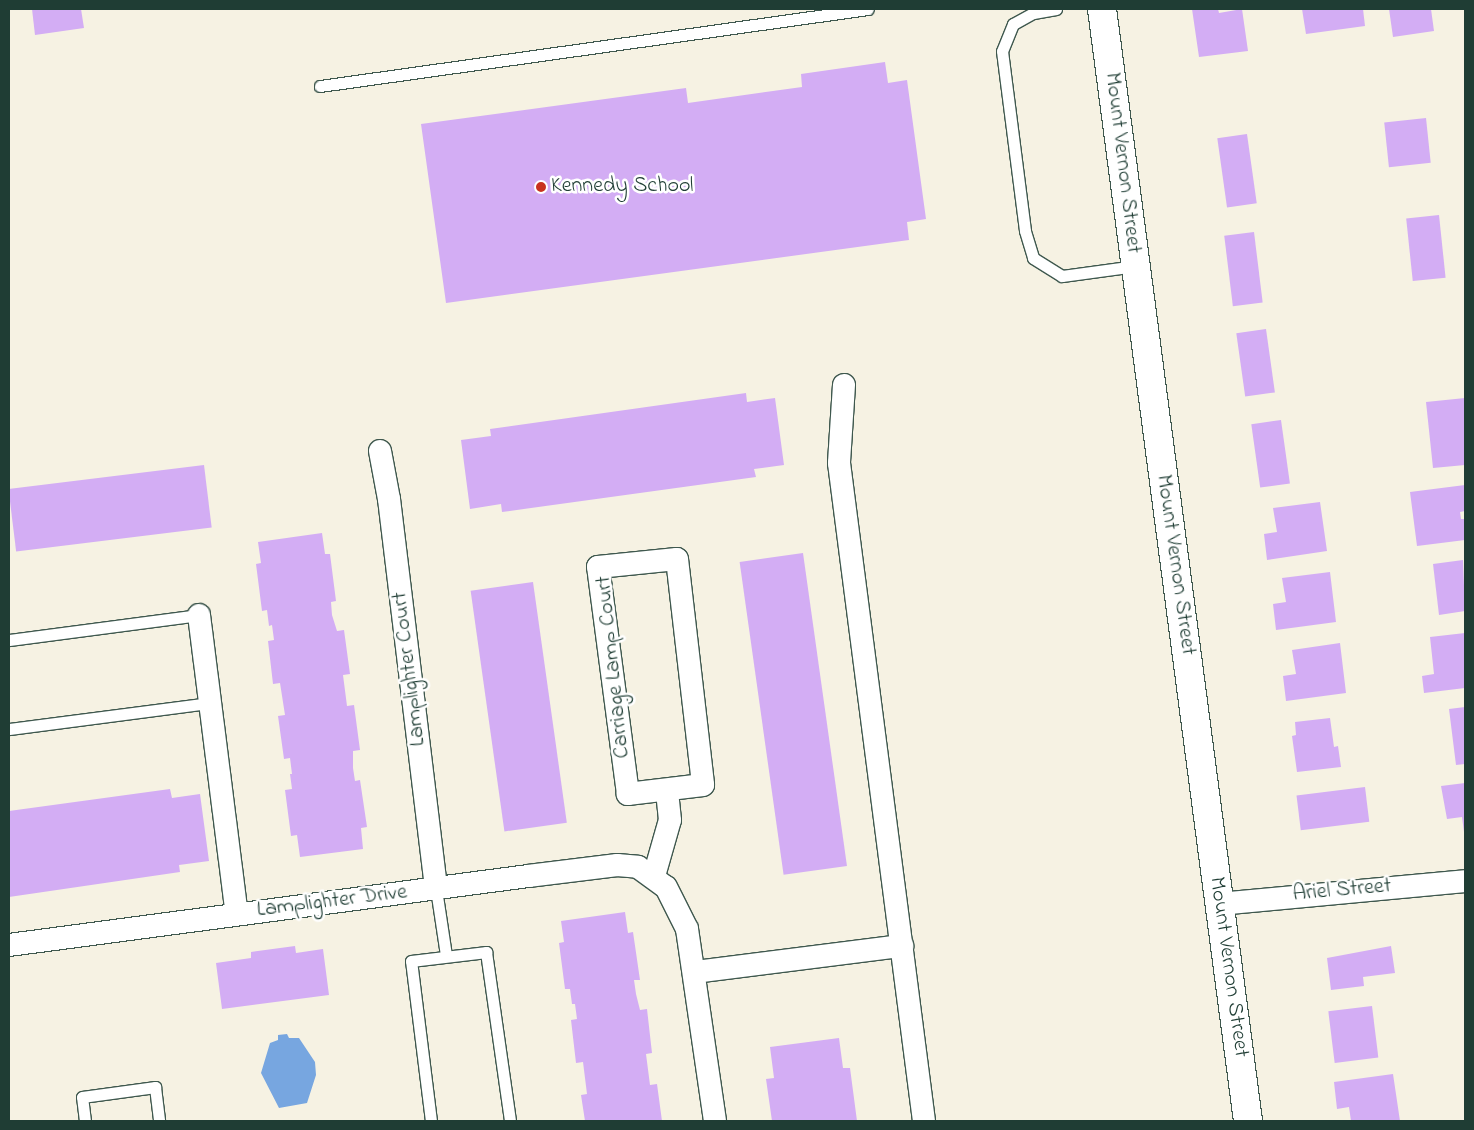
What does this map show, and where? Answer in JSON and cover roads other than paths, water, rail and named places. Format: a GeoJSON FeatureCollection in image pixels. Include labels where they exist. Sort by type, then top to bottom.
{"type":"FeatureCollection","features":[{"type":"Feature","properties":{"kind":"street","name":"Mount Vernon Street"},"geometry":{"type":"LineString","coordinates":[[1102,9],[1248,1121]]}},
{"type":"Feature","properties":{"kind":"street"},"geometry":{"type":"LineString","coordinates":[[844,385],[839,462],[924,1121]]}},
{"type":"Feature","properties":{"kind":"street","name":"Lamplighter Court"},"geometry":{"type":"LineString","coordinates":[[380,451],[390,509],[436,889]]}},
{"type":"Feature","properties":{"kind":"street","name":"Carriage Lamp Court"},"geometry":{"type":"LineString","coordinates":[[677,559],[703,785],[668,790],[628,794],[598,568],[677,559]]}},
{"type":"Feature","properties":{"kind":"street"},"geometry":{"type":"LineString","coordinates":[[200,615],[237,914]]}},
{"type":"Feature","properties":{"kind":"street"},"geometry":{"type":"LineString","coordinates":[[668,790],[670,820],[654,876],[676,902],[687,929],[695,972],[714,1121]]}},
{"type":"Feature","properties":{"kind":"street","name":"Lamplighter Drive"},"geometry":{"type":"LineString","coordinates":[[9,945],[616,865],[638,867],[654,876]]}},
{"type":"Feature","properties":{"kind":"street","name":"Ariel Street"},"geometry":{"type":"LineString","coordinates":[[1219,904],[1465,881]]}},
{"type":"Feature","properties":{"kind":"street"},"geometry":{"type":"LineString","coordinates":[[695,972],[902,946]]}},
{"type":"Feature","properties":{"kind":"lane"},"geometry":{"type":"LineString","coordinates":[[320,86],[868,9]]}},
{"type":"Feature","properties":{"kind":"lane"},"geometry":{"type":"LineString","coordinates":[[1056,9],[1033,13],[1013,24],[1002,51],[1025,231],[1033,258],[1062,276],[1135,266]]}},
{"type":"Feature","properties":{"kind":"lane"},"geometry":{"type":"LineString","coordinates":[[9,640],[200,615]]}},
{"type":"Feature","properties":{"kind":"lane"},"geometry":{"type":"LineString","coordinates":[[9,729],[210,703]]}},
{"type":"Feature","properties":{"kind":"lane"},"geometry":{"type":"LineString","coordinates":[[436,889],[446,955]]}},
{"type":"Feature","properties":{"kind":"lane"},"geometry":{"type":"LineString","coordinates":[[431,1121],[411,962],[446,955],[486,952],[510,1121]]}},
{"type":"Feature","properties":{"kind":"lane"},"geometry":{"type":"LineString","coordinates":[[85,1121],[82,1097],[155,1087],[159,1121]]}},
{"type":"Feature","properties":{"kind":"water"},"geometry":{"type":"Polygon","coordinates":[[[287,1034],[289,1038],[299,1038],[315,1062],[316,1075],[307,1103],[279,1108],[261,1073],[270,1043],[278,1040],[278,1035],[287,1034]]]}},
{"type":"Feature","properties":{"kind":"place","name":"Kennedy School"},"geometry":{"type":"Point","coordinates":[541,187]}}]}
